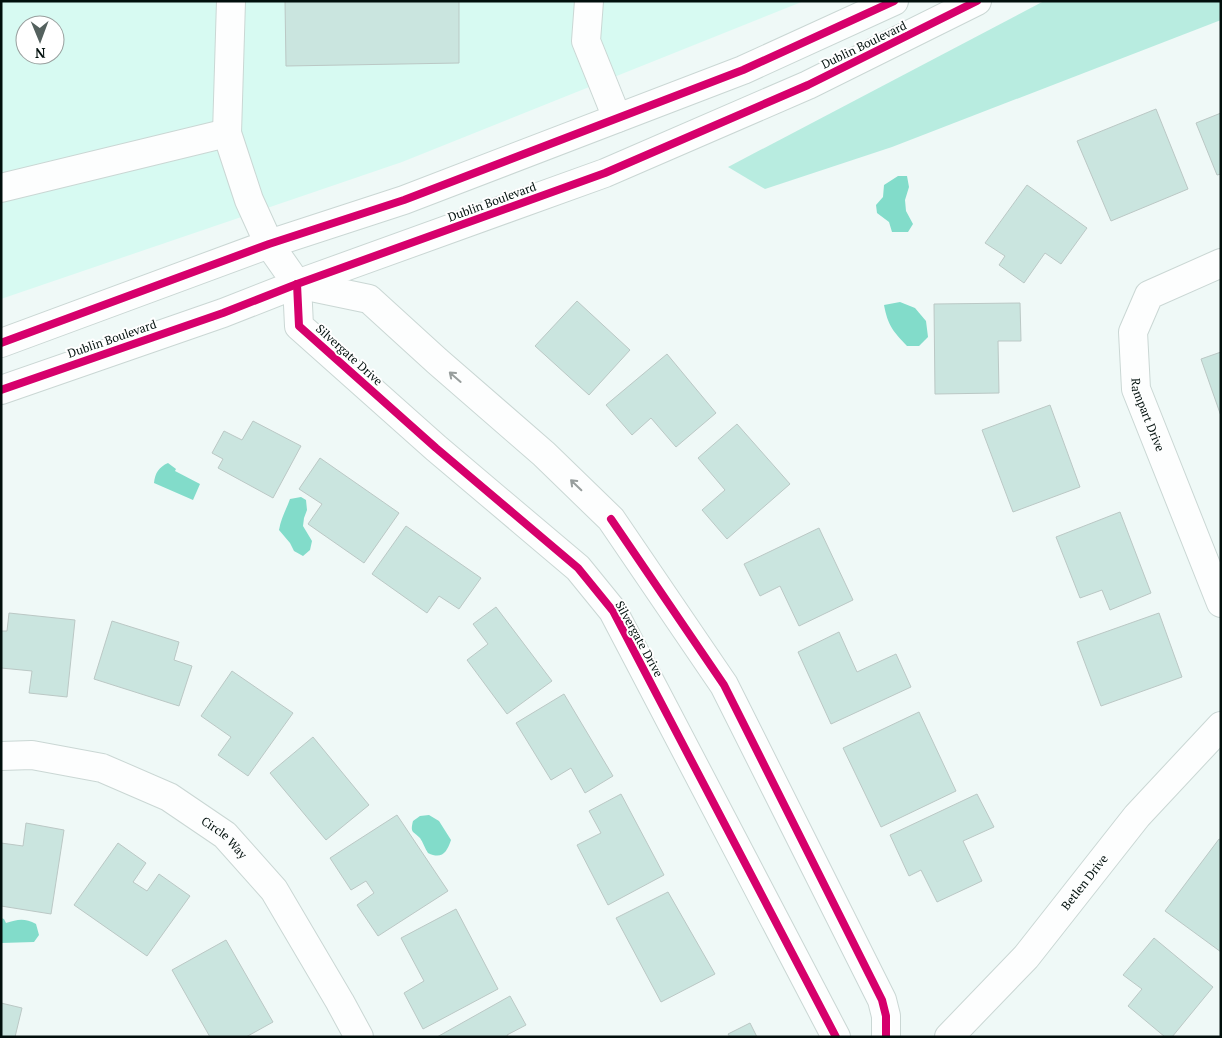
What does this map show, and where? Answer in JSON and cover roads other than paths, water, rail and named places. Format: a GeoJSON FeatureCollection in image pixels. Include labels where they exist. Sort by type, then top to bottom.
{"type":"FeatureCollection","features":[{"type":"Feature","properties":{"kind":"street"},"geometry":{"type":"LineString","coordinates":[[231,1],[227,134],[249,200],[269,244],[297,284],[369,299],[544,454],[611,519],[724,685],[882,1000],[886,1016],[886,1037]]}},
{"type":"Feature","properties":{"kind":"street"},"geometry":{"type":"LineString","coordinates":[[589,1],[586,40],[617,118]]}},
{"type":"Feature","properties":{"kind":"street"},"geometry":{"type":"LineString","coordinates":[[1,343],[269,244],[404,200],[743,70],[894,1]]}},
{"type":"Feature","properties":{"kind":"street","name":"Dublin Boulevard"},"geometry":{"type":"LineString","coordinates":[[1,390],[223,313],[297,284],[605,173],[808,85],[977,1]]}},
{"type":"Feature","properties":{"kind":"street"},"geometry":{"type":"LineString","coordinates":[[1,188],[227,134]]}},
{"type":"Feature","properties":{"kind":"street","name":"Rampart Drive"},"geometry":{"type":"LineString","coordinates":[[1221,263],[1149,295],[1133,332],[1136,390],[1221,603]]}},
{"type":"Feature","properties":{"kind":"street","name":"Silvergate Drive"},"geometry":{"type":"LineString","coordinates":[[297,284],[299,326],[436,448],[578,568],[613,611],[836,1037]]}},
{"type":"Feature","properties":{"kind":"street","name":"Betlen Drive"},"geometry":{"type":"LineString","coordinates":[[949,1037],[1026,957],[1136,816],[1221,726]]}},
{"type":"Feature","properties":{"kind":"street","name":"Circle Way"},"geometry":{"type":"LineString","coordinates":[[1,756],[32,755],[102,768],[169,797],[224,835],[274,890],[359,1037]]}}]}
